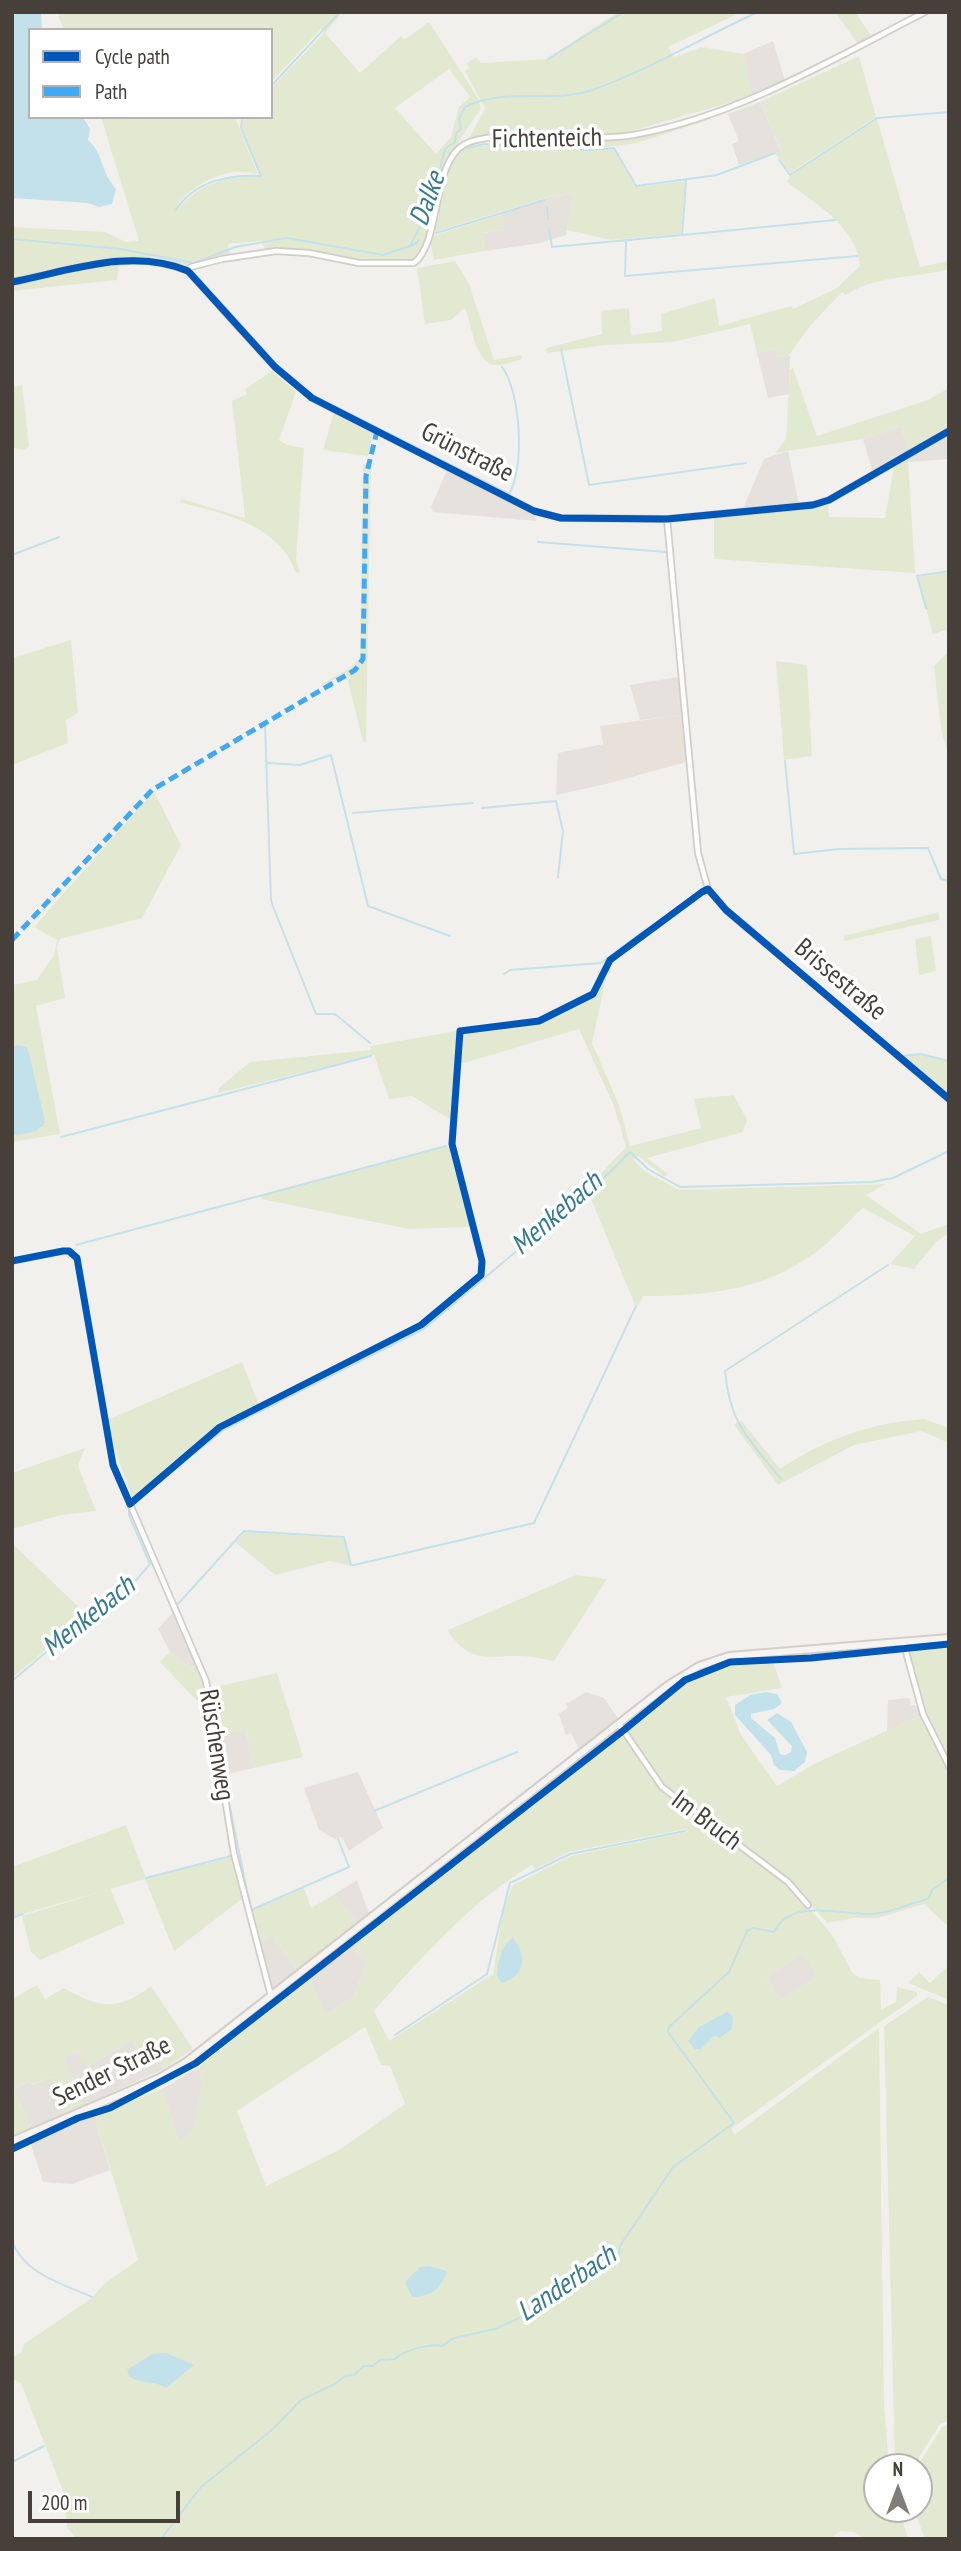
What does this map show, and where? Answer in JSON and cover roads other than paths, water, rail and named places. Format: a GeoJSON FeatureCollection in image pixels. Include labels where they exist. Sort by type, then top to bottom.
{"type":"FeatureCollection","features":[{"type":"Feature","properties":{"kind":"main road","name":"Sender Straße"},"geometry":{"type":"LineString","coordinates":[[12,2141],[167,2074],[683,1675],[714,1660],[745,1654],[949,1638]]}},
{"type":"Feature","properties":{"kind":"street","name":"Fichtenteich"},"geometry":{"type":"LineString","coordinates":[[188,271],[191,267],[222,259],[276,250],[309,253],[359,263],[414,263],[424,252],[443,179],[453,157],[466,143],[494,138],[620,137],[649,131],[755,97],[925,12]]}},
{"type":"Feature","properties":{"kind":"street"},"geometry":{"type":"LineString","coordinates":[[12,282],[132,260],[163,262],[188,271]]}},
{"type":"Feature","properties":{"kind":"street","name":"Grünstraße"},"geometry":{"type":"LineString","coordinates":[[188,271],[275,368],[312,398],[546,515],[667,519],[813,505],[829,500],[949,431]]}},
{"type":"Feature","properties":{"kind":"street","name":"Brissestraße"},"geometry":{"type":"LineString","coordinates":[[667,519],[698,853],[708,889],[736,919],[949,1099]]}},
{"type":"Feature","properties":{"kind":"street","name":"Rüschenweg"},"geometry":{"type":"LineString","coordinates":[[130,1504],[206,1681],[234,1854],[271,1996]]}},
{"type":"Feature","properties":{"kind":"street"},"geometry":{"type":"LineString","coordinates":[[903,1641],[922,1714],[949,1766]]}},
{"type":"Feature","properties":{"kind":"street","name":"Im Bruch"},"geometry":{"type":"LineString","coordinates":[[619,1724],[662,1787],[779,1875],[808,1905]]}},
{"type":"Feature","properties":{"kind":"water"},"geometry":{"type":"Polygon","coordinates":[[[12,12],[41,12],[42,28],[28,28],[28,119],[84,119],[90,129],[88,140],[97,151],[116,189],[112,204],[99,207],[88,203],[12,198],[12,12]]]}},
{"type":"Feature","properties":{"kind":"water"},"geometry":{"type":"Polygon","coordinates":[[[12,1047],[27,1047],[45,1122],[35,1131],[12,1136],[12,1047]]]}},
{"type":"Feature","properties":{"kind":"water"},"geometry":{"type":"Polygon","coordinates":[[[766,1692],[777,1694],[782,1703],[774,1709],[751,1714],[751,1718],[775,1738],[780,1754],[785,1755],[791,1752],[792,1746],[767,1720],[777,1713],[791,1722],[807,1752],[805,1762],[794,1771],[780,1770],[774,1765],[771,1755],[735,1715],[735,1705],[750,1695],[766,1692]]]}},
{"type":"Feature","properties":{"kind":"water"},"geometry":{"type":"Polygon","coordinates":[[[513,1938],[521,1951],[522,1964],[516,1975],[502,1983],[497,1976],[499,1960],[503,1949],[513,1938]]]}},
{"type":"Feature","properties":{"kind":"water"},"geometry":{"type":"Polygon","coordinates":[[[727,2012],[733,2017],[732,2029],[720,2038],[714,2036],[701,2049],[695,2049],[688,2041],[699,2027],[727,2012]]]}},
{"type":"Feature","properties":{"kind":"water"},"geometry":{"type":"Polygon","coordinates":[[[429,2266],[447,2271],[441,2283],[430,2293],[412,2297],[405,2282],[420,2267],[429,2266]]]}},
{"type":"Feature","properties":{"kind":"water"},"geometry":{"type":"Polygon","coordinates":[[[166,2353],[194,2365],[166,2388],[129,2376],[127,2370],[152,2354],[166,2353]]]}},
{"type":"Feature","properties":{"kind":"waterway"},"geometry":{"type":"LineString","coordinates":[[273,84],[340,12]]}},
{"type":"Feature","properties":{"kind":"waterway"},"geometry":{"type":"LineString","coordinates":[[548,59],[624,12]]}},
{"type":"Feature","properties":{"kind":"waterway","name":"Dalke"},"geometry":{"type":"LineString","coordinates":[[12,239],[120,249],[194,263],[235,247],[287,238],[383,255],[410,246],[431,205],[445,149],[455,142],[456,133],[461,129],[459,119],[465,107],[495,98],[560,96],[592,90],[655,63],[758,12]]}},
{"type":"Feature","properties":{"kind":"waterway"},"geometry":{"type":"LineString","coordinates":[[779,160],[790,175],[877,118],[949,112]]}},
{"type":"Feature","properties":{"kind":"waterway"},"geometry":{"type":"LineString","coordinates":[[176,210],[193,192],[214,181],[237,176],[261,176],[241,128],[242,119]]}},
{"type":"Feature","properties":{"kind":"waterway"},"geometry":{"type":"LineString","coordinates":[[467,148],[484,144],[589,150],[614,148],[636,186],[717,175],[775,153]]}},
{"type":"Feature","properties":{"kind":"waterway"},"geometry":{"type":"LineString","coordinates":[[549,229],[552,247],[682,235],[686,181]]}},
{"type":"Feature","properties":{"kind":"waterway"},"geometry":{"type":"LineString","coordinates":[[436,233],[545,200]]}},
{"type":"Feature","properties":{"kind":"waterway"},"geometry":{"type":"LineString","coordinates":[[547,207],[548,219]]}},
{"type":"Feature","properties":{"kind":"waterway"},"geometry":{"type":"LineString","coordinates":[[683,235],[835,220]]}},
{"type":"Feature","properties":{"kind":"waterway","name":"Dalke"},"geometry":{"type":"LineString","coordinates":[[412,246],[419,240]]}},
{"type":"Feature","properties":{"kind":"waterway"},"geometry":{"type":"LineString","coordinates":[[626,240],[625,276],[857,256]]}},
{"type":"Feature","properties":{"kind":"waterway"},"geometry":{"type":"LineString","coordinates":[[219,310],[256,350]]}},
{"type":"Feature","properties":{"kind":"waterway"},"geometry":{"type":"LineString","coordinates":[[561,349],[589,485],[746,463]]}},
{"type":"Feature","properties":{"kind":"waterway"},"geometry":{"type":"LineString","coordinates":[[332,405],[509,494],[517,467],[519,430],[513,394],[502,367]]}},
{"type":"Feature","properties":{"kind":"waterway"},"geometry":{"type":"LineString","coordinates":[[12,555],[59,537]]}},
{"type":"Feature","properties":{"kind":"waterway"},"geometry":{"type":"LineString","coordinates":[[538,542],[666,552]]}},
{"type":"Feature","properties":{"kind":"waterway"},"geometry":{"type":"LineString","coordinates":[[926,608],[917,576],[949,571]]}},
{"type":"Feature","properties":{"kind":"waterway"},"geometry":{"type":"LineString","coordinates":[[265,725],[271,900],[316,1014],[335,1014],[370,1043]]}},
{"type":"Feature","properties":{"kind":"waterway"},"geometry":{"type":"LineString","coordinates":[[268,763],[300,765],[331,755],[368,906],[450,936]]}},
{"type":"Feature","properties":{"kind":"waterway"},"geometry":{"type":"LineString","coordinates":[[785,761],[794,854],[839,849],[928,848],[941,879],[949,881]]}},
{"type":"Feature","properties":{"kind":"waterway"},"geometry":{"type":"LineString","coordinates":[[482,808],[556,801],[563,831],[558,877]]}},
{"type":"Feature","properties":{"kind":"waterway"},"geometry":{"type":"LineString","coordinates":[[353,813],[473,803]]}},
{"type":"Feature","properties":{"kind":"waterway"},"geometry":{"type":"LineString","coordinates":[[504,974],[510,970],[601,963],[646,929]]}},
{"type":"Feature","properties":{"kind":"waterway"},"geometry":{"type":"LineString","coordinates":[[901,1056],[921,1054],[949,1061]]}},
{"type":"Feature","properties":{"kind":"waterway"},"geometry":{"type":"LineString","coordinates":[[61,1137],[371,1056]]}},
{"type":"Feature","properties":{"kind":"waterway"},"geometry":{"type":"LineString","coordinates":[[76,1245],[446,1146]]}},
{"type":"Feature","properties":{"kind":"waterway","name":"Menkebach"},"geometry":{"type":"LineString","coordinates":[[133,1504],[223,1430],[424,1329],[608,1174],[630,1152],[648,1169],[680,1187],[872,1182],[893,1178],[949,1151]]}},
{"type":"Feature","properties":{"kind":"waterway"},"geometry":{"type":"LineString","coordinates":[[781,1479],[736,1418],[725,1371],[888,1265]]}},
{"type":"Feature","properties":{"kind":"waterway"},"geometry":{"type":"LineString","coordinates":[[178,1604],[244,1531],[344,1537],[351,1565],[354,1565],[534,1523],[636,1306]]}},
{"type":"Feature","properties":{"kind":"waterway","name":"Menkebach"},"geometry":{"type":"LineString","coordinates":[[12,1681],[88,1617],[125,1593],[150,1564],[129,1515],[129,1508]]}},
{"type":"Feature","properties":{"kind":"waterway"},"geometry":{"type":"LineString","coordinates":[[374,1811],[517,1752]]}},
{"type":"Feature","properties":{"kind":"waterway"},"geometry":{"type":"LineString","coordinates":[[226,1789],[251,1910],[349,1867],[338,1839]]}},
{"type":"Feature","properties":{"kind":"waterway"},"geometry":{"type":"LineString","coordinates":[[395,2035],[487,1974],[510,1883],[570,1854],[685,1831]]}},
{"type":"Feature","properties":{"kind":"waterway"},"geometry":{"type":"LineString","coordinates":[[146,1878],[231,1856]]}},
{"type":"Feature","properties":{"kind":"waterway","name":"Landerbach"},"geometry":{"type":"LineString","coordinates":[[161,2539],[201,2487],[273,2429],[301,2400],[335,2384],[345,2376],[354,2375],[364,2366],[373,2366],[380,2360],[395,2359],[417,2348],[442,2346],[454,2338],[495,2329],[542,2308],[549,2296],[579,2279],[600,2261],[619,2254],[620,2246],[673,2167],[734,2123],[668,2032],[669,2027],[729,1972],[747,1931],[753,1928],[774,1932],[782,1921],[804,1911],[877,1914],[928,1899],[933,1889],[949,1878]]}},
{"type":"Feature","properties":{"kind":"waterway"},"geometry":{"type":"LineString","coordinates":[[12,1918],[23,1914]]}},
{"type":"Feature","properties":{"kind":"waterway"},"geometry":{"type":"LineString","coordinates":[[12,2241],[25,2262],[35,2270],[92,2297]]}},
{"type":"Feature","properties":{"kind":"waterway"},"geometry":{"type":"LineString","coordinates":[[12,2462],[44,2446]]}}]}
